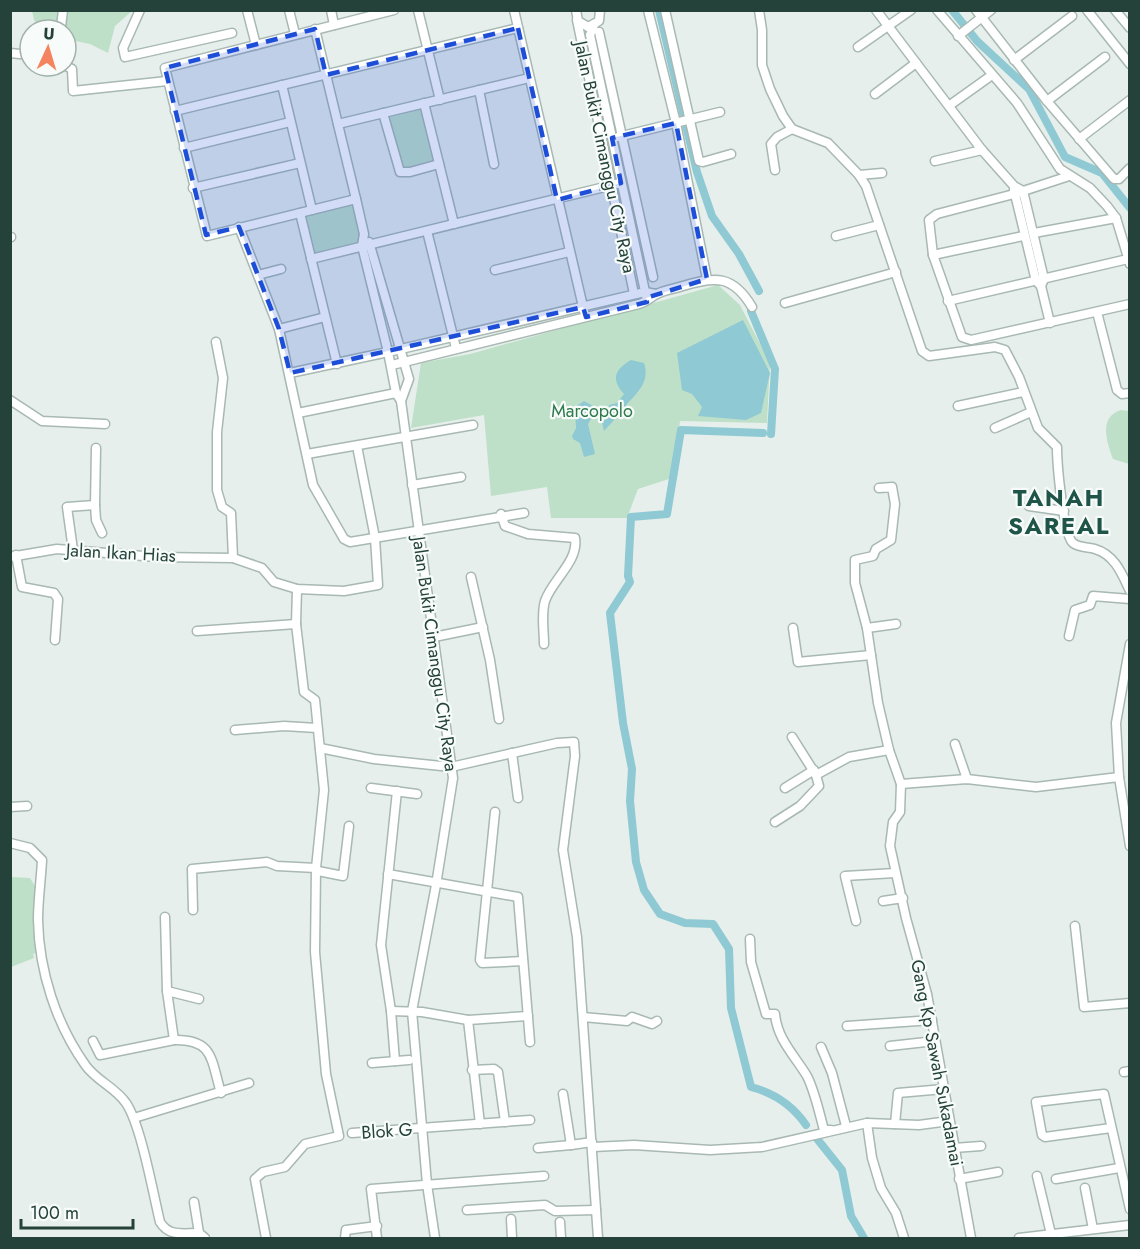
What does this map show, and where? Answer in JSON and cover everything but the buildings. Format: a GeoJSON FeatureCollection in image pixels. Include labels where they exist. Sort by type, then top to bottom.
{"type":"FeatureCollection","features":[{"type":"Feature","properties":{"kind":"street"},"geometry":{"type":"LineString","coordinates":[[140,10],[123,48],[124,55],[127,57],[232,33]]}},
{"type":"Feature","properties":{"kind":"street"},"geometry":{"type":"LineString","coordinates":[[247,10],[256,45]]}},
{"type":"Feature","properties":{"kind":"street"},"geometry":{"type":"LineString","coordinates":[[289,10],[295,34]]}},
{"type":"Feature","properties":{"kind":"street"},"geometry":{"type":"LineString","coordinates":[[331,10],[334,25]]}},
{"type":"Feature","properties":{"kind":"street"},"geometry":{"type":"LineString","coordinates":[[356,199],[206,235],[165,68],[394,10]]}},
{"type":"Feature","properties":{"kind":"street"},"geometry":{"type":"LineString","coordinates":[[418,10],[440,99]]}},
{"type":"Feature","properties":{"kind":"street"},"geometry":{"type":"LineString","coordinates":[[514,10],[586,317]]}},
{"type":"Feature","properties":{"kind":"street"},"geometry":{"type":"LineString","coordinates":[[600,10],[597,29],[653,277]]}},
{"type":"Feature","properties":{"kind":"street"},"geometry":{"type":"LineString","coordinates":[[648,10],[683,121],[701,162],[730,154]]}},
{"type":"Feature","properties":{"kind":"street"},"geometry":{"type":"LineString","coordinates":[[664,10],[707,279]]}},
{"type":"Feature","properties":{"kind":"street"},"geometry":{"type":"LineString","coordinates":[[759,10],[764,72],[770,89],[792,129],[824,140],[859,175],[880,226],[925,355],[1001,348],[1008,354],[1040,432],[1057,447],[1058,483],[1072,542],[1104,552],[1117,567],[1130,591]]}},
{"type":"Feature","properties":{"kind":"street"},"geometry":{"type":"LineString","coordinates":[[876,10],[982,150],[1017,190],[1034,232],[1040,282]]}},
{"type":"Feature","properties":{"kind":"street"},"geometry":{"type":"LineString","coordinates":[[858,47],[911,10]]}},
{"type":"Feature","properties":{"kind":"street"},"geometry":{"type":"LineString","coordinates":[[938,10],[1017,103],[1054,162],[1069,176],[1090,188],[1116,218],[1129,262],[948,301]]}},
{"type":"Feature","properties":{"kind":"street"},"geometry":{"type":"LineString","coordinates":[[960,34],[974,22],[979,14],[991,10]]}},
{"type":"Feature","properties":{"kind":"street"},"geometry":{"type":"LineString","coordinates":[[1087,10],[1130,64]]}},
{"type":"Feature","properties":{"kind":"street"},"geometry":{"type":"LineString","coordinates":[[1115,10],[1130,28]]}},
{"type":"Feature","properties":{"kind":"street"},"geometry":{"type":"LineString","coordinates":[[575,14],[584,26],[597,29]]}},
{"type":"Feature","properties":{"kind":"street","name":"Jalan Bukit Cimanggu City Raya"},"geometry":{"type":"LineString","coordinates":[[575,14],[634,294]]}},
{"type":"Feature","properties":{"kind":"street"},"geometry":{"type":"LineString","coordinates":[[979,14],[1047,101],[1114,179],[1119,179],[1130,168]]}},
{"type":"Feature","properties":{"kind":"street"},"geometry":{"type":"LineString","coordinates":[[1014,60],[1072,16]]}},
{"type":"Feature","properties":{"kind":"street"},"geometry":{"type":"LineString","coordinates":[[175,111],[518,28]]}},
{"type":"Feature","properties":{"kind":"street"},"geometry":{"type":"LineString","coordinates":[[315,29],[364,234],[409,379],[401,401]]}},
{"type":"Feature","properties":{"kind":"street","name":"Jalan Bukit Cimanggu City Raya"},"geometry":{"type":"LineString","coordinates":[[597,29],[590,35],[647,302]]}},
{"type":"Feature","properties":{"kind":"street"},"geometry":{"type":"LineString","coordinates":[[1047,101],[1105,57]]}},
{"type":"Feature","properties":{"kind":"street"},"geometry":{"type":"LineString","coordinates":[[875,94],[916,63]]}},
{"type":"Feature","properties":{"kind":"street"},"geometry":{"type":"LineString","coordinates":[[950,105],[992,75]]}},
{"type":"Feature","properties":{"kind":"street"},"geometry":{"type":"LineString","coordinates":[[72,78],[73,91],[167,81]]}},
{"type":"Feature","properties":{"kind":"street"},"geometry":{"type":"LineString","coordinates":[[338,124],[529,78]]}},
{"type":"Feature","properties":{"kind":"street"},"geometry":{"type":"LineString","coordinates":[[282,85],[312,210]]}},
{"type":"Feature","properties":{"kind":"street"},"geometry":{"type":"LineString","coordinates":[[479,90],[494,164]]}},
{"type":"Feature","properties":{"kind":"street"},"geometry":{"type":"LineString","coordinates":[[1079,139],[1130,100]]}},
{"type":"Feature","properties":{"kind":"street"},"geometry":{"type":"LineString","coordinates":[[424,103],[454,224]]}},
{"type":"Feature","properties":{"kind":"street"},"geometry":{"type":"LineString","coordinates":[[612,138],[720,112]]}},
{"type":"Feature","properties":{"kind":"street"},"geometry":{"type":"LineString","coordinates":[[383,113],[400,172],[410,172],[439,164]]}},
{"type":"Feature","properties":{"kind":"street"},"geometry":{"type":"LineString","coordinates":[[184,148],[290,122]]}},
{"type":"Feature","properties":{"kind":"street"},"geometry":{"type":"LineString","coordinates":[[775,170],[771,144],[777,136],[792,129]]}},
{"type":"Feature","properties":{"kind":"street"},"geometry":{"type":"LineString","coordinates":[[935,161],[982,150]]}},
{"type":"Feature","properties":{"kind":"street"},"geometry":{"type":"LineString","coordinates":[[194,188],[300,163]]}},
{"type":"Feature","properties":{"kind":"street"},"geometry":{"type":"LineString","coordinates":[[859,175],[882,172]]}},
{"type":"Feature","properties":{"kind":"street"},"geometry":{"type":"LineString","coordinates":[[1069,176],[932,216],[928,224],[933,255],[948,301],[965,339],[1050,323],[1130,304]]}},
{"type":"Feature","properties":{"kind":"street"},"geometry":{"type":"LineString","coordinates":[[311,258],[621,183]]}},
{"type":"Feature","properties":{"kind":"street"},"geometry":{"type":"LineString","coordinates":[[1017,190],[1023,236],[1040,282],[1050,323]]}},
{"type":"Feature","properties":{"kind":"street"},"geometry":{"type":"LineString","coordinates":[[300,213],[337,364]]}},
{"type":"Feature","properties":{"kind":"street"},"geometry":{"type":"LineString","coordinates":[[1034,232],[1116,218]]}},
{"type":"Feature","properties":{"kind":"street"},"geometry":{"type":"LineString","coordinates":[[836,238],[880,226]]}},
{"type":"Feature","properties":{"kind":"street"},"geometry":{"type":"LineString","coordinates":[[239,227],[279,329],[313,484],[344,539],[350,542],[501,514],[524,513]]}},
{"type":"Feature","properties":{"kind":"street"},"geometry":{"type":"LineString","coordinates":[[427,231],[456,348]]}},
{"type":"Feature","properties":{"kind":"street"},"geometry":{"type":"LineString","coordinates":[[933,255],[1023,236]]}},
{"type":"Feature","properties":{"kind":"street"},"geometry":{"type":"LineString","coordinates":[[290,373],[388,352],[367,245]]}},
{"type":"Feature","properties":{"kind":"street"},"geometry":{"type":"LineString","coordinates":[[495,270],[569,252]]}},
{"type":"Feature","properties":{"kind":"street"},"geometry":{"type":"LineString","coordinates":[[258,275],[281,269]]}},
{"type":"Feature","properties":{"kind":"street"},"geometry":{"type":"LineString","coordinates":[[785,303],[896,272]]}},
{"type":"Feature","properties":{"kind":"street"},"geometry":{"type":"LineString","coordinates":[[392,365],[647,302],[656,294],[707,279],[716,278],[729,283],[742,293],[752,307]]}},
{"type":"Feature","properties":{"kind":"street"},"geometry":{"type":"LineString","coordinates":[[645,292],[656,294]]}},
{"type":"Feature","properties":{"kind":"street","name":"Jalan Bukit Cimanggu City Raya"},"geometry":{"type":"LineString","coordinates":[[435,1239],[427,1184],[412,1011],[452,791],[452,766],[417,530],[401,401],[396,393],[388,352],[645,292]]}},
{"type":"Feature","properties":{"kind":"street"},"geometry":{"type":"LineString","coordinates":[[1097,312],[1117,390],[1122,394],[1130,393]]}},
{"type":"Feature","properties":{"kind":"street"},"geometry":{"type":"LineString","coordinates":[[279,329],[325,316]]}},
{"type":"Feature","properties":{"kind":"street"},"geometry":{"type":"LineString","coordinates":[[216,342],[223,378],[217,432],[217,490],[222,507],[231,513],[233,558]]}},
{"type":"Feature","properties":{"kind":"street"},"geometry":{"type":"LineString","coordinates":[[958,406],[1023,392]]}},
{"type":"Feature","properties":{"kind":"street"},"geometry":{"type":"LineString","coordinates":[[298,413],[396,393]]}},
{"type":"Feature","properties":{"kind":"street"},"geometry":{"type":"LineString","coordinates":[[10,400],[42,421],[105,424]]}},
{"type":"Feature","properties":{"kind":"street"},"geometry":{"type":"LineString","coordinates":[[995,428],[1032,412]]}},
{"type":"Feature","properties":{"kind":"street"},"geometry":{"type":"LineString","coordinates":[[307,454],[405,435],[473,425]]}},
{"type":"Feature","properties":{"kind":"street"},"geometry":{"type":"LineString","coordinates":[[266,1239],[255,1179],[263,1172],[285,1167],[305,1144],[339,1136],[326,1074],[315,952],[317,869],[324,790],[315,700],[304,692],[296,624],[297,589],[344,591],[378,585],[380,580],[375,538],[357,446]]}},
{"type":"Feature","properties":{"kind":"street"},"geometry":{"type":"LineString","coordinates":[[96,448],[95,506],[96,520],[102,533]]}},
{"type":"Feature","properties":{"kind":"street"},"geometry":{"type":"LineString","coordinates":[[412,485],[461,477]]}},
{"type":"Feature","properties":{"kind":"street"},"geometry":{"type":"LineString","coordinates":[[879,488],[892,487],[895,509],[889,543],[876,549],[871,557],[855,560],[855,583],[867,627],[878,704],[889,750],[902,784],[966,779],[1036,787],[1119,777]]}},
{"type":"Feature","properties":{"kind":"street"},"geometry":{"type":"LineString","coordinates":[[73,550],[67,507],[95,506]]}},
{"type":"Feature","properties":{"kind":"street"},"geometry":{"type":"LineString","coordinates":[[1029,506],[1064,511]]}},
{"type":"Feature","properties":{"kind":"street"},"geometry":{"type":"LineString","coordinates":[[501,514],[505,526],[528,534],[575,538],[576,546],[569,561],[551,585],[544,602],[544,644]]}},
{"type":"Feature","properties":{"kind":"street","name":"Jalan Ikan Hias"},"geometry":{"type":"LineString","coordinates":[[13,556],[43,550],[73,550],[156,556],[233,558],[262,568],[274,582],[297,589]]}},
{"type":"Feature","properties":{"kind":"street"},"geometry":{"type":"LineString","coordinates":[[13,556],[22,587],[54,593],[58,599],[55,640]]}},
{"type":"Feature","properties":{"kind":"street"},"geometry":{"type":"LineString","coordinates":[[471,577],[483,627],[498,719]]}},
{"type":"Feature","properties":{"kind":"street"},"geometry":{"type":"LineString","coordinates":[[1069,636],[1075,610],[1091,604],[1093,596],[1130,599]]}},
{"type":"Feature","properties":{"kind":"street"},"geometry":{"type":"LineString","coordinates":[[197,631],[296,624]]}},
{"type":"Feature","properties":{"kind":"street"},"geometry":{"type":"LineString","coordinates":[[867,627],[896,624]]}},
{"type":"Feature","properties":{"kind":"street"},"geometry":{"type":"LineString","coordinates":[[434,637],[483,627]]}},
{"type":"Feature","properties":{"kind":"street"},"geometry":{"type":"LineString","coordinates":[[793,628],[796,659],[800,662],[871,655]]}},
{"type":"Feature","properties":{"kind":"street"},"geometry":{"type":"LineString","coordinates":[[1130,644],[1126,677],[1116,723],[1119,777],[1130,846]]}},
{"type":"Feature","properties":{"kind":"street"},"geometry":{"type":"LineString","coordinates":[[235,730],[284,726],[317,728]]}},
{"type":"Feature","properties":{"kind":"street"},"geometry":{"type":"LineString","coordinates":[[775,822],[800,806],[819,786],[815,772],[792,737]]}},
{"type":"Feature","properties":{"kind":"street"},"geometry":{"type":"LineString","coordinates":[[320,748],[374,759],[452,766],[556,743],[574,742],[575,756],[563,850],[577,937],[583,1017],[583,1054],[598,1239]]}},
{"type":"Feature","properties":{"kind":"street"},"geometry":{"type":"LineString","coordinates":[[955,744],[966,779]]}},
{"type":"Feature","properties":{"kind":"street"},"geometry":{"type":"LineString","coordinates":[[785,788],[849,757],[889,750]]}},
{"type":"Feature","properties":{"kind":"street"},"geometry":{"type":"LineString","coordinates":[[512,753],[518,798]]}},
{"type":"Feature","properties":{"kind":"street","name":"Gang Kp Sawah Sukadamai"},"geometry":{"type":"LineString","coordinates":[[902,784],[900,812],[893,822],[890,846],[932,1020],[971,1239]]}},
{"type":"Feature","properties":{"kind":"street"},"geometry":{"type":"LineString","coordinates":[[371,788],[417,794]]}},
{"type":"Feature","properties":{"kind":"street"},"geometry":{"type":"LineString","coordinates":[[395,1061],[391,1011],[381,945],[397,791]]}},
{"type":"Feature","properties":{"kind":"street"},"geometry":{"type":"LineString","coordinates":[[10,807],[27,806]]}},
{"type":"Feature","properties":{"kind":"street"},"geometry":{"type":"LineString","coordinates":[[495,812],[480,960],[483,963],[523,961]]}},
{"type":"Feature","properties":{"kind":"street"},"geometry":{"type":"LineString","coordinates":[[193,910],[192,869],[267,862],[277,866],[317,869],[342,876],[349,826]]}},
{"type":"Feature","properties":{"kind":"street"},"geometry":{"type":"LineString","coordinates":[[10,843],[30,848],[42,860],[38,921],[42,960],[54,1004],[71,1042],[87,1067],[97,1079],[126,1101],[134,1118],[160,1222],[170,1233],[202,1236],[194,1202]]}},
{"type":"Feature","properties":{"kind":"street"},"geometry":{"type":"LineString","coordinates":[[856,921],[845,876],[895,873]]}},
{"type":"Feature","properties":{"kind":"street"},"geometry":{"type":"LineString","coordinates":[[388,874],[436,885],[518,897],[530,1042]]}},
{"type":"Feature","properties":{"kind":"street"},"geometry":{"type":"LineString","coordinates":[[883,901],[903,898]]}},
{"type":"Feature","properties":{"kind":"street"},"geometry":{"type":"LineString","coordinates":[[165,917],[167,991],[174,1040]]}},
{"type":"Feature","properties":{"kind":"street"},"geometry":{"type":"LineString","coordinates":[[1075,926],[1084,1007],[1130,1003]]}},
{"type":"Feature","properties":{"kind":"street"},"geometry":{"type":"LineString","coordinates":[[750,939],[751,962],[766,1014],[775,1014],[775,1023],[784,1042],[806,1076],[824,1130],[842,1128]]}},
{"type":"Feature","properties":{"kind":"street"},"geometry":{"type":"LineString","coordinates":[[167,991],[199,999]]}},
{"type":"Feature","properties":{"kind":"street"},"geometry":{"type":"LineString","coordinates":[[391,1011],[412,1011],[468,1020],[528,1016]]}},
{"type":"Feature","properties":{"kind":"street"},"geometry":{"type":"LineString","coordinates":[[583,1017],[627,1021],[632,1017],[652,1024],[657,1021]]}},
{"type":"Feature","properties":{"kind":"street"},"geometry":{"type":"LineString","coordinates":[[468,1020],[480,1124]]}},
{"type":"Feature","properties":{"kind":"street"},"geometry":{"type":"LineString","coordinates":[[848,1026],[932,1020]]}},
{"type":"Feature","properties":{"kind":"street"},"geometry":{"type":"LineString","coordinates":[[93,1041],[100,1055],[174,1040],[192,1040],[209,1052],[221,1093]]}},
{"type":"Feature","properties":{"kind":"street"},"geometry":{"type":"LineString","coordinates":[[890,1046],[935,1041]]}},
{"type":"Feature","properties":{"kind":"street"},"geometry":{"type":"LineString","coordinates":[[821,1047],[831,1070],[842,1128]]}},
{"type":"Feature","properties":{"kind":"street"},"geometry":{"type":"LineString","coordinates":[[372,1064],[410,1060]]}},
{"type":"Feature","properties":{"kind":"street"},"geometry":{"type":"LineString","coordinates":[[472,1070],[494,1069],[498,1072],[505,1122]]}},
{"type":"Feature","properties":{"kind":"street"},"geometry":{"type":"LineString","coordinates":[[134,1118],[249,1083]]}},
{"type":"Feature","properties":{"kind":"street"},"geometry":{"type":"LineString","coordinates":[[895,1124],[898,1093],[944,1089]]}},
{"type":"Feature","properties":{"kind":"street"},"geometry":{"type":"LineString","coordinates":[[1112,1128],[1044,1137],[1036,1102],[1101,1093],[1106,1097],[1112,1128],[1119,1168],[1130,1209]]}},
{"type":"Feature","properties":{"kind":"street"},"geometry":{"type":"LineString","coordinates":[[563,1094],[571,1145]]}},
{"type":"Feature","properties":{"kind":"street","name":"Blok G"},"geometry":{"type":"LineString","coordinates":[[352,1133],[530,1120]]}},
{"type":"Feature","properties":{"kind":"street"},"geometry":{"type":"LineString","coordinates":[[538,1148],[571,1145],[627,1145],[710,1150],[762,1148],[867,1123],[919,1125],[949,1121]]}},
{"type":"Feature","properties":{"kind":"street"},"geometry":{"type":"LineString","coordinates":[[867,1123],[872,1158],[881,1188],[896,1213],[904,1239]]}},
{"type":"Feature","properties":{"kind":"street"},"geometry":{"type":"LineString","coordinates":[[954,1148],[981,1146]]}},
{"type":"Feature","properties":{"kind":"street"},"geometry":{"type":"LineString","coordinates":[[1056,1179],[1119,1168]]}},
{"type":"Feature","properties":{"kind":"street"},"geometry":{"type":"LineString","coordinates":[[959,1179],[998,1172]]}},
{"type":"Feature","properties":{"kind":"street"},"geometry":{"type":"LineString","coordinates":[[377,1239],[371,1189],[544,1176]]}},
{"type":"Feature","properties":{"kind":"street"},"geometry":{"type":"LineString","coordinates":[[1037,1176],[1051,1234]]}},
{"type":"Feature","properties":{"kind":"street"},"geometry":{"type":"LineString","coordinates":[[1085,1188],[1093,1229]]}},
{"type":"Feature","properties":{"kind":"street"},"geometry":{"type":"LineString","coordinates":[[467,1210],[545,1205],[555,1211],[596,1210]]}},
{"type":"Feature","properties":{"kind":"street"},"geometry":{"type":"LineString","coordinates":[[511,1219],[512,1239]]}},
{"type":"Feature","properties":{"kind":"street"},"geometry":{"type":"LineString","coordinates":[[560,1222],[561,1239]]}},
{"type":"Feature","properties":{"kind":"street"},"geometry":{"type":"LineString","coordinates":[[1019,1239],[1130,1225]]}},
{"type":"Feature","properties":{"kind":"street"},"geometry":{"type":"LineString","coordinates":[[345,1239],[346,1230],[376,1226]]}},
{"type":"Feature","properties":{"kind":"street"},"geometry":{"type":"LineString","coordinates":[[434,1228],[444,1239]]}},
{"type":"Feature","properties":{"kind":"highlighted area"},"geometry":{"type":"Polygon","coordinates":[[[518,28],[557,200],[621,183],[612,138],[676,123],[707,279],[646,298],[647,302],[586,317],[583,307],[290,373],[279,329],[239,227],[206,235],[165,68],[315,29],[326,75],[518,28]]]}},
{"type":"Feature","properties":{"kind":"green space"},"geometry":{"type":"Polygon","coordinates":[[[32,11],[132,11],[115,26],[108,53],[90,44],[78,42],[78,18],[34,18],[32,11]]]}},
{"type":"Feature","properties":{"kind":"green space"},"geometry":{"type":"Polygon","coordinates":[[[422,109],[435,162],[401,170],[387,118],[422,109]]]}},
{"type":"Feature","properties":{"kind":"green space"},"geometry":{"type":"Polygon","coordinates":[[[352,204],[361,242],[313,255],[303,216],[352,204]]]}},
{"type":"Feature","properties":{"kind":"green space","name":"Marcopolo"},"geometry":{"type":"Polygon","coordinates":[[[718,285],[740,305],[770,363],[767,423],[680,421],[672,478],[638,489],[627,518],[551,518],[547,487],[491,496],[484,415],[411,428],[421,363],[470,354],[718,285]]]}},
{"type":"Feature","properties":{"kind":"green space"},"geometry":{"type":"Polygon","coordinates":[[[1121,410],[1129,411],[1129,464],[1113,459],[1108,445],[1106,431],[1109,418],[1121,410]]]}},
{"type":"Feature","properties":{"kind":"green space"},"geometry":{"type":"Polygon","coordinates":[[[11,877],[30,878],[35,886],[40,886],[37,952],[33,954],[34,958],[11,967],[11,877]]]}},
{"type":"Feature","properties":{"kind":"water"},"geometry":{"type":"Polygon","coordinates":[[[743,320],[770,373],[761,413],[746,420],[698,416],[702,407],[692,394],[682,390],[677,353],[743,320]]]}},
{"type":"Feature","properties":{"kind":"water"},"geometry":{"type":"Polygon","coordinates":[[[631,360],[644,363],[646,375],[639,390],[627,404],[624,417],[615,419],[604,431],[602,422],[610,416],[609,405],[617,403],[624,394],[617,384],[616,375],[621,367],[631,360]]]}},
{"type":"Feature","properties":{"kind":"water"},"geometry":{"type":"Polygon","coordinates":[[[584,401],[593,406],[595,411],[588,424],[595,454],[584,457],[580,443],[572,436],[576,428],[575,407],[584,401]]]}},
{"type":"Feature","properties":{"kind":"waterway"},"geometry":{"type":"LineString","coordinates":[[659,10],[697,172],[712,216],[739,254],[759,291]]}},
{"type":"Feature","properties":{"kind":"waterway"},"geometry":{"type":"LineString","coordinates":[[952,10],[977,41],[1029,89],[1065,157],[1102,173],[1130,208]]}},
{"type":"Feature","properties":{"kind":"waterway"},"geometry":{"type":"LineString","coordinates":[[751,311],[775,369],[771,434]]}},
{"type":"Feature","properties":{"kind":"waterway"},"geometry":{"type":"LineString","coordinates":[[763,433],[681,430],[667,514],[631,517],[628,576],[630,582],[610,613],[623,723],[632,769],[630,801],[636,862],[644,890],[660,914],[685,923],[713,924],[729,949],[731,1008],[751,1087],[782,1101],[806,1125]]}},
{"type":"Feature","properties":{"kind":"waterway"},"geometry":{"type":"LineString","coordinates":[[814,1135],[842,1170],[851,1216],[864,1238]]}},
{"type":"Feature","properties":{"kind":"district","name":"TANAH SAREAL"},"geometry":{"type":"Point","coordinates":[1059,511]}}]}
